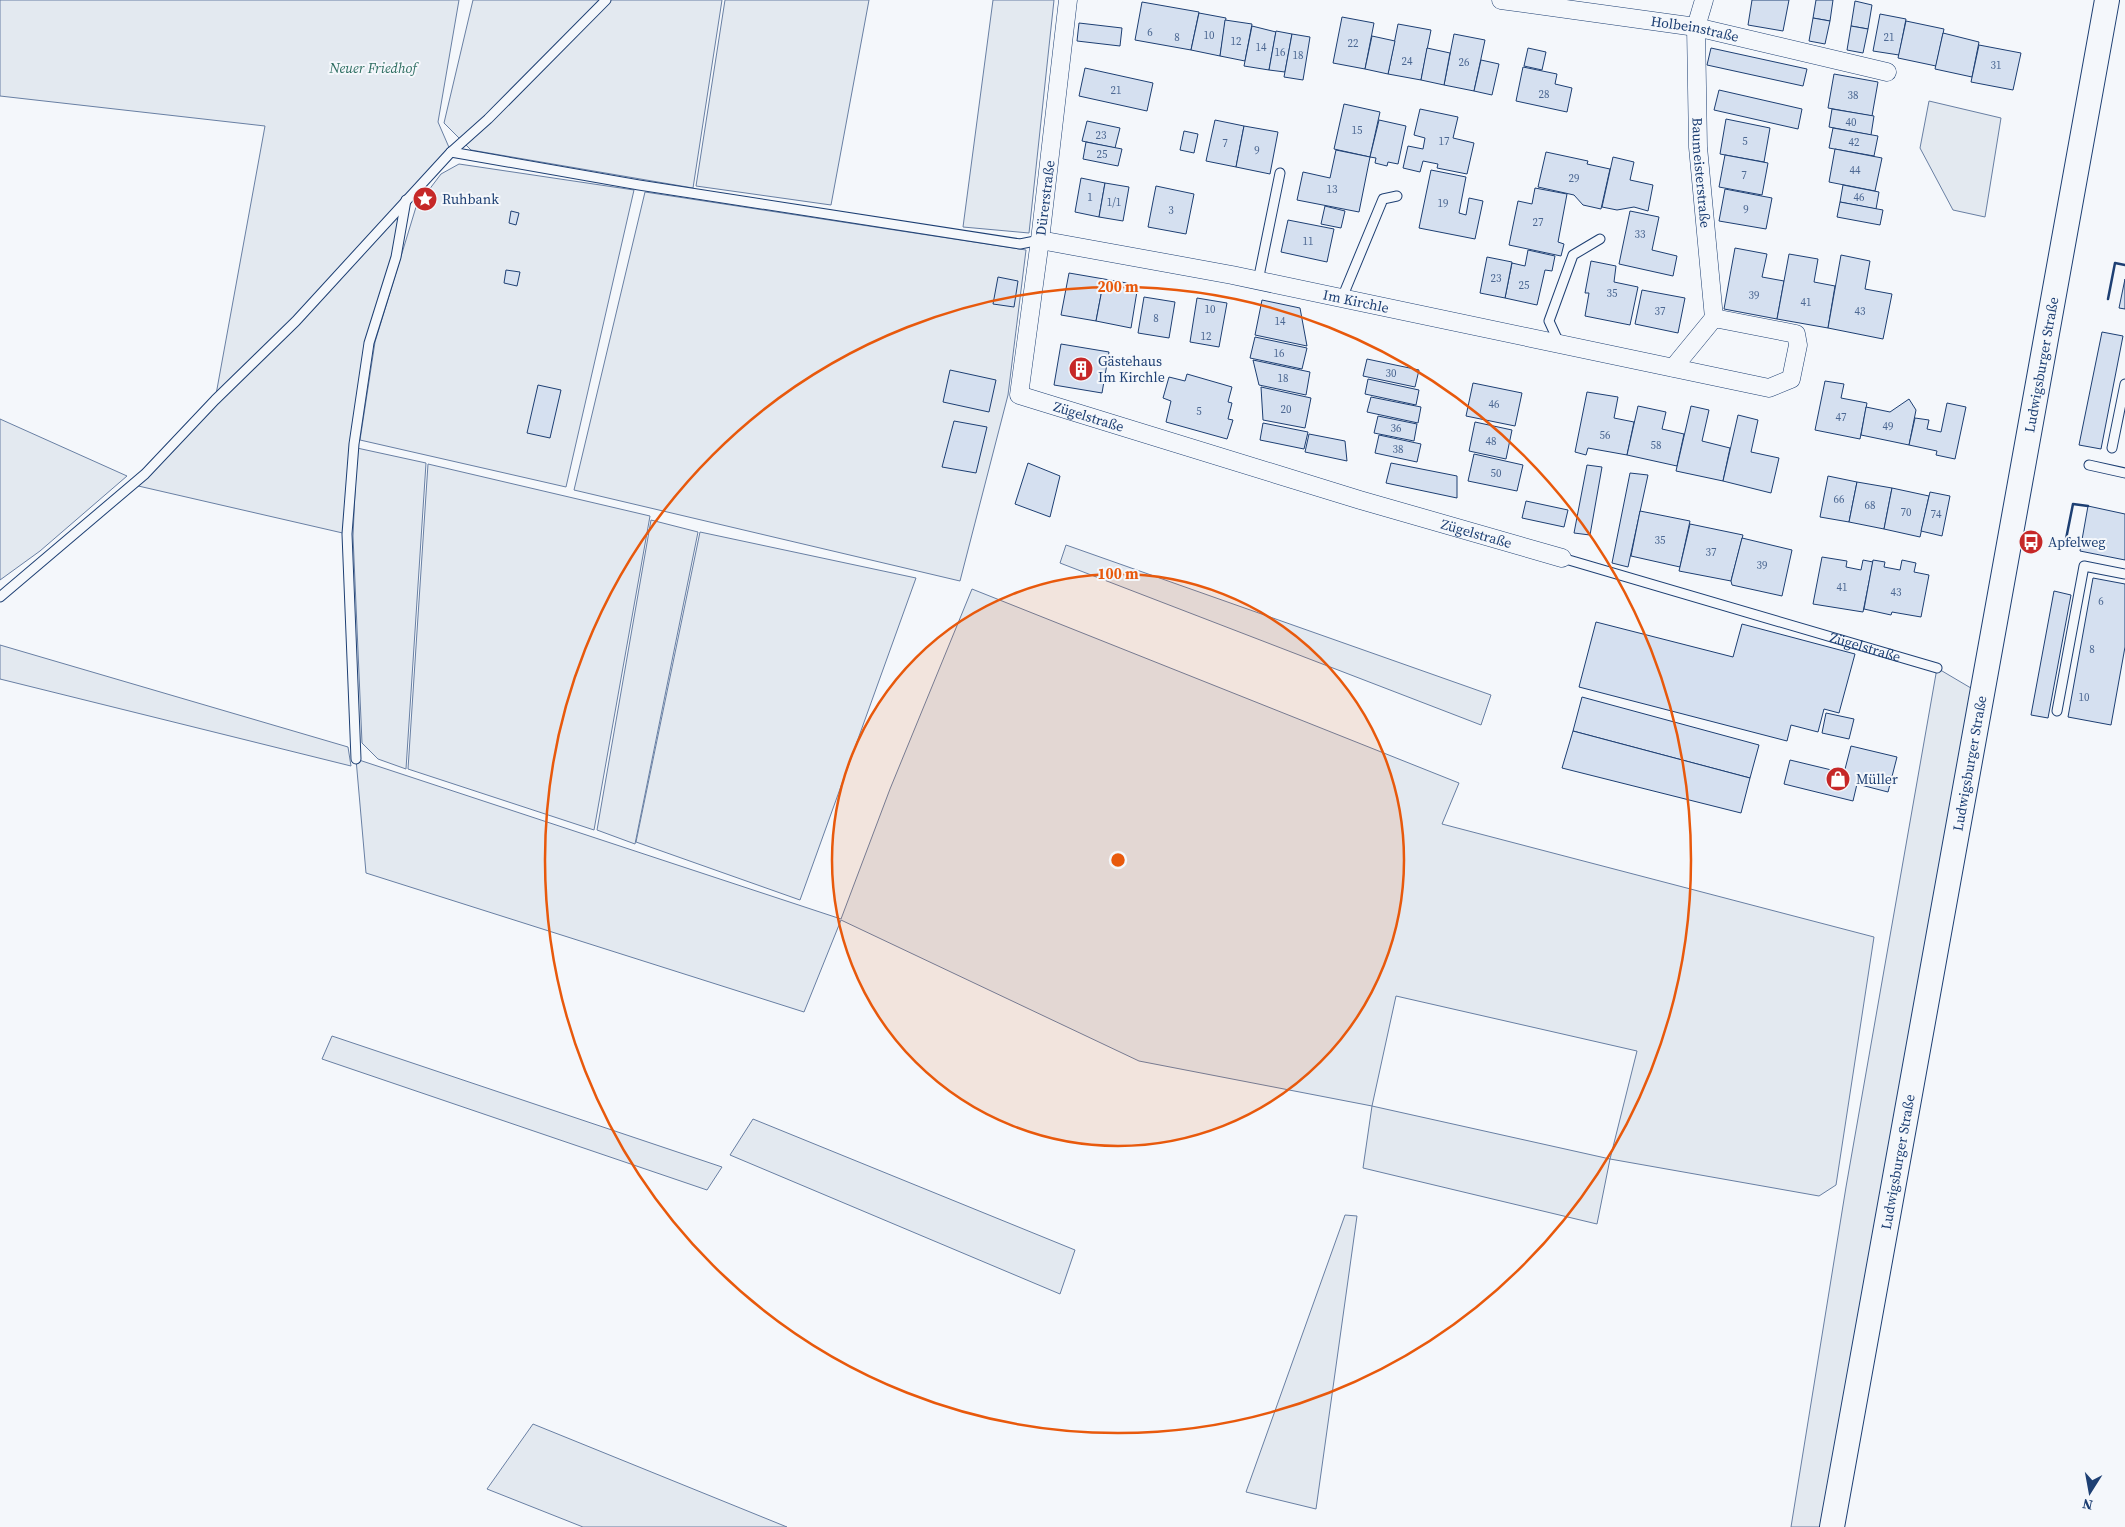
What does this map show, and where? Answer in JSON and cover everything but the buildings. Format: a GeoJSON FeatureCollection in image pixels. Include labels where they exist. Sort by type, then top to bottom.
{"type":"FeatureCollection","features":[{"type":"Feature","properties":{"kind":"main road","name":"Ludwigsburger Straße"},"geometry":{"type":"LineString","coordinates":[[1832,1527],[2107,0]]}},
{"type":"Feature","properties":{"kind":"street","name":"Dürerstraße"},"geometry":{"type":"LineString","coordinates":[[1019,395],[1040,240],[1068,0]]}},
{"type":"Feature","properties":{"kind":"street","name":"Holbeinstraße"},"geometry":{"type":"LineString","coordinates":[[1501,0],[1696,27],[1888,72]]}},
{"type":"Feature","properties":{"kind":"street","name":"Baumeisterstraße"},"geometry":{"type":"LineString","coordinates":[[1704,0],[1696,27],[1698,147],[1714,318]]}},
{"type":"Feature","properties":{"kind":"street","name":"Im Kirchle"},"geometry":{"type":"LineString","coordinates":[[1040,240],[1342,298],[1769,388],[1791,379],[1798,345],[1796,334],[1714,318]]}},
{"type":"Feature","properties":{"kind":"street"},"geometry":{"type":"LineString","coordinates":[[1673,368],[1714,318]]}},
{"type":"Feature","properties":{"kind":"street","name":"Zügelstraße"},"geometry":{"type":"LineString","coordinates":[[1019,395],[1360,500],[1562,558]]}},
{"type":"Feature","properties":{"kind":"lane"},"geometry":{"type":"LineString","coordinates":[[0,597],[145,474],[215,400],[296,321],[451,152],[488,119],[606,0]]}},
{"type":"Feature","properties":{"kind":"lane"},"geometry":{"type":"LineString","coordinates":[[451,152],[639,185],[1020,244],[1040,240]]}},
{"type":"Feature","properties":{"kind":"lane"},"geometry":{"type":"LineString","coordinates":[[1258,281],[1280,173]]}},
{"type":"Feature","properties":{"kind":"lane"},"geometry":{"type":"LineString","coordinates":[[1342,298],[1383,199],[1397,196]]}},
{"type":"Feature","properties":{"kind":"lane"},"geometry":{"type":"LineString","coordinates":[[356,760],[347,534],[354,444],[369,343],[396,257],[406,200]]}},
{"type":"Feature","properties":{"kind":"lane"},"geometry":{"type":"LineString","coordinates":[[1559,344],[1549,321],[1573,255],[1600,239]]}},
{"type":"Feature","properties":{"kind":"lane"},"geometry":{"type":"LineString","coordinates":[[2112,448],[2125,384]]}},
{"type":"Feature","properties":{"kind":"lane"},"geometry":{"type":"LineString","coordinates":[[2089,465],[2125,473]]}},
{"type":"Feature","properties":{"kind":"lane","name":"Zügelstraße"},"geometry":{"type":"LineString","coordinates":[[1562,558],[1937,668]]}},
{"type":"Feature","properties":{"kind":"lane"},"geometry":{"type":"LineString","coordinates":[[2057,711],[2084,566],[2125,574]]}},
{"type":"Feature","properties":{"kind":"green space","name":"Neuer Friedhof"},"geometry":{"type":"Polygon","coordinates":[[[0,0],[459,0],[438,122],[451,152],[406,200],[403,224],[369,343],[347,534],[134,485],[215,400],[265,126],[0,96],[0,0]]]}},
{"type":"Feature","properties":{"kind":"green space"},"geometry":{"type":"Polygon","coordinates":[[[473,0],[722,0],[693,188],[471,150],[444,123],[473,0]]]}},
{"type":"Feature","properties":{"kind":"green space"},"geometry":{"type":"Polygon","coordinates":[[[725,0],[869,0],[831,205],[696,186],[725,0]]]}},
{"type":"Feature","properties":{"kind":"green space"},"geometry":{"type":"Polygon","coordinates":[[[993,0],[1054,0],[1029,233],[963,227],[993,0]]]}},
{"type":"Feature","properties":{"kind":"green space"},"geometry":{"type":"Polygon","coordinates":[[[1929,101],[2001,118],[1985,217],[1953,210],[1920,148],[1929,101]]]}},
{"type":"Feature","properties":{"kind":"green space"},"geometry":{"type":"Polygon","coordinates":[[[459,164],[634,190],[566,487],[360,440],[375,342],[416,207],[441,174],[459,164]]]}},
{"type":"Feature","properties":{"kind":"green space"},"geometry":{"type":"Polygon","coordinates":[[[645,192],[1026,250],[1008,395],[960,581],[574,490],[645,192]]]}},
{"type":"Feature","properties":{"kind":"green space"},"geometry":{"type":"Polygon","coordinates":[[[0,419],[127,476],[40,551],[0,580],[0,419]]]}},
{"type":"Feature","properties":{"kind":"green space"},"geometry":{"type":"Polygon","coordinates":[[[357,448],[426,463],[406,769],[378,759],[362,743],[353,536],[357,448]]]}},
{"type":"Feature","properties":{"kind":"green space"},"geometry":{"type":"Polygon","coordinates":[[[428,464],[650,516],[594,830],[408,769],[428,464]]]}},
{"type":"Feature","properties":{"kind":"green space"},"geometry":{"type":"Polygon","coordinates":[[[651,520],[698,532],[635,844],[597,830],[651,520]]]}},
{"type":"Feature","properties":{"kind":"green space"},"geometry":{"type":"Polygon","coordinates":[[[700,532],[916,578],[800,900],[636,842],[700,532]]]}},
{"type":"Feature","properties":{"kind":"green space"},"geometry":{"type":"Polygon","coordinates":[[[1066,545],[1491,695],[1481,725],[1060,563],[1066,545]]]}},
{"type":"Feature","properties":{"kind":"green space"},"geometry":{"type":"Polygon","coordinates":[[[972,589],[1459,783],[1442,824],[1874,937],[1836,1185],[1819,1196],[1610,1159],[1637,1051],[1396,996],[1372,1106],[1139,1061],[841,920],[804,1012],[366,873],[356,759],[841,919],[890,789],[972,589]]]}},
{"type":"Feature","properties":{"kind":"green space"},"geometry":{"type":"Polygon","coordinates":[[[0,645],[348,747],[351,766],[0,679],[0,645]]]}},
{"type":"Feature","properties":{"kind":"green space"},"geometry":{"type":"Polygon","coordinates":[[[1937,668],[1981,694],[1832,1527],[1791,1527],[1846,1187],[1937,668]]]}},
{"type":"Feature","properties":{"kind":"green space"},"geometry":{"type":"Polygon","coordinates":[[[332,1036],[722,1167],[707,1190],[322,1059],[332,1036]]]}},
{"type":"Feature","properties":{"kind":"green space"},"geometry":{"type":"Polygon","coordinates":[[[1372,1106],[1610,1159],[1597,1224],[1363,1168],[1372,1106]]]}},
{"type":"Feature","properties":{"kind":"green space"},"geometry":{"type":"Polygon","coordinates":[[[753,1119],[1075,1250],[1060,1294],[730,1155],[753,1119]]]}},
{"type":"Feature","properties":{"kind":"green space"},"geometry":{"type":"Polygon","coordinates":[[[1345,1215],[1357,1216],[1316,1509],[1246,1492],[1345,1215]]]}},
{"type":"Feature","properties":{"kind":"green space"},"geometry":{"type":"Polygon","coordinates":[[[533,1424],[787,1527],[583,1527],[487,1489],[533,1424]]]}},
{"type":"Feature","properties":{"kind":"wall"},"geometry":{"type":"LineString","coordinates":[[2108,299],[2115,263],[2125,265]]}},
{"type":"Feature","properties":{"kind":"wall"},"geometry":{"type":"LineString","coordinates":[[2065,544],[2073,504],[2088,506]]}},
{"type":"Feature","properties":{"kind":"place","name":"Ruhbank"},"geometry":{"type":"Point","coordinates":[425,199]}},
{"type":"Feature","properties":{"kind":"place","name":"Gästehaus Im Kirchle"},"geometry":{"type":"Point","coordinates":[1081,369]}},
{"type":"Feature","properties":{"kind":"place","name":"Apfelweg"},"geometry":{"type":"Point","coordinates":[2031,542]}},
{"type":"Feature","properties":{"kind":"place","name":"Müller"},"geometry":{"type":"Point","coordinates":[1838,779]}}]}
